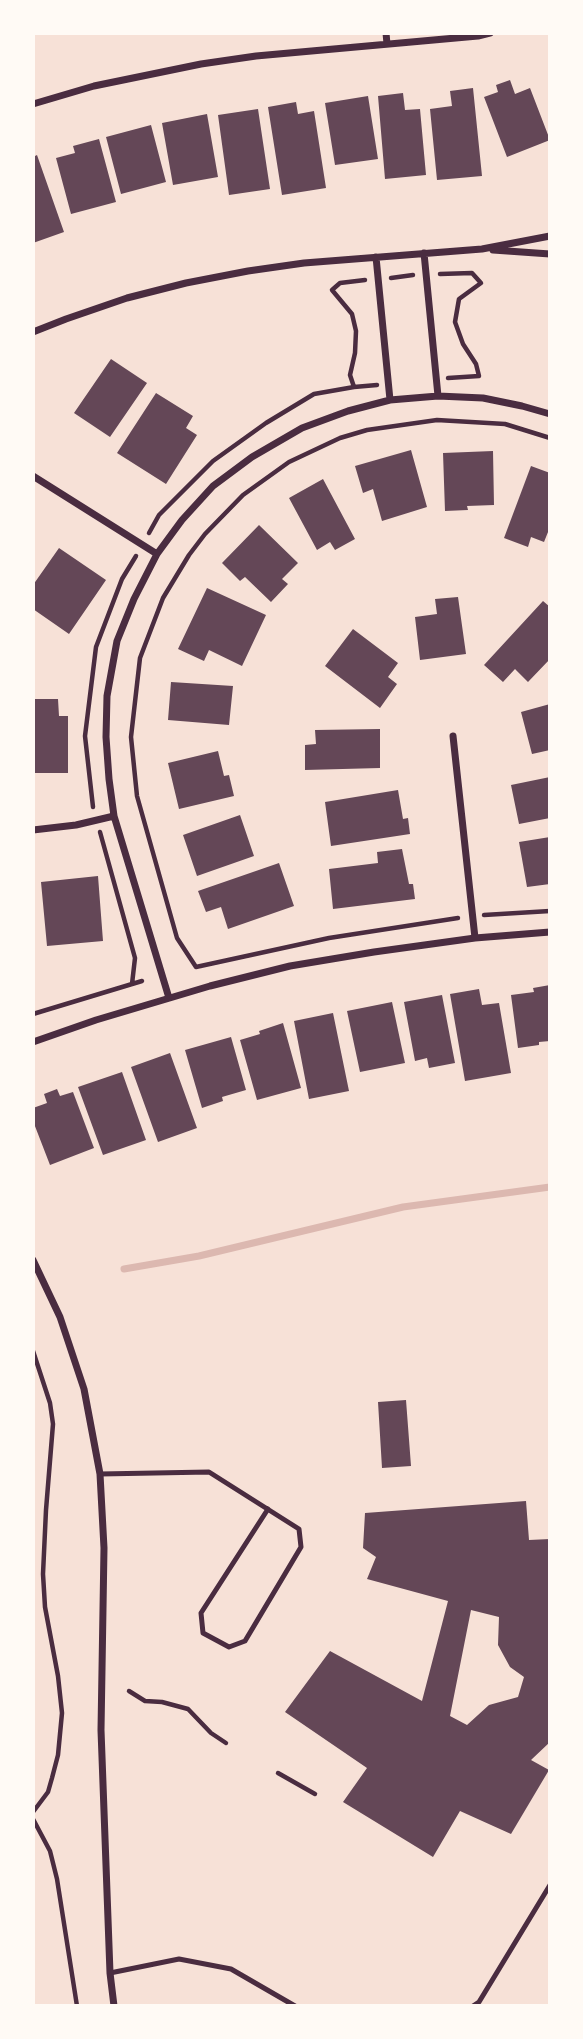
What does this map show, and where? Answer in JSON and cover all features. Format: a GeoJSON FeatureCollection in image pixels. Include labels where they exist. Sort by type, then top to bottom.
{"type":"FeatureCollection","features":[{"type":"Feature","properties":{"kind":"street"},"geometry":{"type":"LineString","coordinates":[[386,33],[387,44]]}},
{"type":"Feature","properties":{"kind":"street"},"geometry":{"type":"LineString","coordinates":[[33,104],[94,86],[201,64],[490,33]]}},
{"type":"Feature","properties":{"kind":"street"},"geometry":{"type":"LineString","coordinates":[[33,332],[127,298],[248,271],[482,249],[550,236]]}},
{"type":"Feature","properties":{"kind":"street"},"geometry":{"type":"LineString","coordinates":[[482,249],[550,254]]}},
{"type":"Feature","properties":{"kind":"street"},"geometry":{"type":"LineString","coordinates":[[425,253],[438,396]]}},
{"type":"Feature","properties":{"kind":"street"},"geometry":{"type":"LineString","coordinates":[[376,257],[390,400]]}},
{"type":"Feature","properties":{"kind":"street"},"geometry":{"type":"LineString","coordinates":[[169,998],[114,816],[107,758],[107,696],[117,641],[157,554],[213,486],[252,457],[302,428],[348,411],[390,400],[438,396],[483,398],[522,405],[550,414]]}},
{"type":"Feature","properties":{"kind":"street"},"geometry":{"type":"LineString","coordinates":[[33,476],[157,554]]}},
{"type":"Feature","properties":{"kind":"street"},"geometry":{"type":"LineString","coordinates":[[453,737],[475,938]]}},
{"type":"Feature","properties":{"kind":"street"},"geometry":{"type":"LineString","coordinates":[[33,830],[76,825],[114,816]]}},
{"type":"Feature","properties":{"kind":"street"},"geometry":{"type":"LineString","coordinates":[[33,1042],[209,986],[290,966],[475,938],[550,932]]}},
{"type":"Feature","properties":{"kind":"street"},"geometry":{"type":"LineString","coordinates":[[33,1260],[61,1317],[84,1389],[100,1474],[104,1548],[101,1730],[110,1973],[114,2006]]}},
{"type":"Feature","properties":{"kind":"lane"},"geometry":{"type":"LineString","coordinates":[[100,1474],[209,1472],[268,1509],[299,1529],[301,1547],[245,1641],[229,1647],[203,1633],[201,1613],[268,1509]]}},
{"type":"Feature","properties":{"kind":"lane"},"geometry":{"type":"LineString","coordinates":[[474,2006],[550,1885]]}},
{"type":"Feature","properties":{"kind":"lane"},"geometry":{"type":"LineString","coordinates":[[110,1973],[179,1959],[231,1969],[295,2006]]}},
{"type":"Feature","properties":{"kind":"path"},"geometry":{"type":"LineString","coordinates":[[354,387],[350,375],[356,331],[352,314],[332,290],[340,283],[472,272],[481,283],[459,299],[455,322],[463,344],[477,364],[479,376],[436,379]]}},
{"type":"Feature","properties":{"kind":"path"},"geometry":{"type":"LineString","coordinates":[[132,984],[135,958],[92,804],[85,736],[96,647],[122,579],[159,515],[213,461],[266,423],[314,394],[388,384]]}},
{"type":"Feature","properties":{"kind":"path"},"geometry":{"type":"LineString","coordinates":[[550,438],[505,424],[437,420],[378,428],[340,438],[298,458],[265,478],[223,514],[205,534],[163,598],[140,658],[131,737],[137,796],[152,852],[177,938],[194,967],[329,938],[473,916],[550,911]]}},
{"type":"Feature","properties":{"kind":"path"},"geometry":{"type":"LineString","coordinates":[[33,1014],[142,981]]}},
{"type":"Feature","properties":{"kind":"path"},"geometry":{"type":"LineString","coordinates":[[33,1351],[54,1424],[43,1574],[45,1607],[62,1713],[58,1755],[52,1779],[42,1801],[33,1812]]}},
{"type":"Feature","properties":{"kind":"path"},"geometry":{"type":"LineString","coordinates":[[129,1691],[145,1701],[162,1702],[188,1709],[226,1743]]}},
{"type":"Feature","properties":{"kind":"path"},"geometry":{"type":"LineString","coordinates":[[278,1773],[315,1794]]}},
{"type":"Feature","properties":{"kind":"path"},"geometry":{"type":"LineString","coordinates":[[33,1819],[50,1851],[57,1880],[77,2006]]}},
{"type":"Feature","properties":{"kind":"building"},"geometry":{"type":"Polygon","coordinates":[[[510,80],[515,94],[530,88],[550,140],[507,157],[484,97],[498,92],[496,85],[510,80]]]}},
{"type":"Feature","properties":{"kind":"building"},"geometry":{"type":"Polygon","coordinates":[[[473,88],[482,176],[437,180],[430,109],[452,106],[450,91],[473,88]]]}},
{"type":"Feature","properties":{"kind":"building"},"geometry":{"type":"Polygon","coordinates":[[[403,93],[405,110],[420,109],[426,175],[385,179],[378,96],[403,93]]]}},
{"type":"Feature","properties":{"kind":"building"},"geometry":{"type":"Polygon","coordinates":[[[368,96],[378,159],[335,165],[325,103],[368,96]]]}},
{"type":"Feature","properties":{"kind":"building"},"geometry":{"type":"Polygon","coordinates":[[[296,102],[298,114],[314,111],[326,188],[282,195],[268,107],[296,102]]]}},
{"type":"Feature","properties":{"kind":"building"},"geometry":{"type":"Polygon","coordinates":[[[258,109],[270,189],[229,195],[218,115],[258,109]]]}},
{"type":"Feature","properties":{"kind":"building"},"geometry":{"type":"Polygon","coordinates":[[[207,114],[218,177],[173,185],[162,123],[207,114]]]}},
{"type":"Feature","properties":{"kind":"building"},"geometry":{"type":"Polygon","coordinates":[[[151,125],[166,182],[121,194],[106,137],[151,125]]]}},
{"type":"Feature","properties":{"kind":"building"},"geometry":{"type":"Polygon","coordinates":[[[99,139],[116,202],[71,214],[56,158],[75,153],[73,146],[99,139]]]}},
{"type":"Feature","properties":{"kind":"building"},"geometry":{"type":"Polygon","coordinates":[[[37,155],[64,232],[33,243],[33,157],[37,155]]]}},
{"type":"Feature","properties":{"kind":"building"},"geometry":{"type":"Polygon","coordinates":[[[111,359],[147,383],[110,437],[74,413],[111,359]]]}},
{"type":"Feature","properties":{"kind":"building"},"geometry":{"type":"Polygon","coordinates":[[[156,393],[193,416],[186,428],[197,435],[166,484],[117,453],[156,393]]]}},
{"type":"Feature","properties":{"kind":"building"},"geometry":{"type":"Polygon","coordinates":[[[411,450],[427,507],[382,521],[373,489],[363,493],[355,466],[411,450]]]}},
{"type":"Feature","properties":{"kind":"building"},"geometry":{"type":"Polygon","coordinates":[[[493,451],[494,505],[467,506],[468,510],[445,511],[443,453],[493,451]]]}},
{"type":"Feature","properties":{"kind":"building"},"geometry":{"type":"Polygon","coordinates":[[[531,466],[550,473],[550,527],[544,542],[531,537],[528,547],[504,538],[531,466]]]}},
{"type":"Feature","properties":{"kind":"building"},"geometry":{"type":"Polygon","coordinates":[[[323,479],[355,539],[335,550],[330,542],[317,550],[289,498],[323,479]]]}},
{"type":"Feature","properties":{"kind":"building"},"geometry":{"type":"Polygon","coordinates":[[[259,525],[298,563],[282,579],[288,584],[271,602],[245,577],[240,581],[222,563],[259,525]]]}},
{"type":"Feature","properties":{"kind":"building"},"geometry":{"type":"Polygon","coordinates":[[[59,548],[106,580],[69,634],[33,609],[33,585],[59,548]]]}},
{"type":"Feature","properties":{"kind":"building"},"geometry":{"type":"Polygon","coordinates":[[[207,588],[266,615],[242,666],[209,650],[204,661],[178,649],[207,588]]]}},
{"type":"Feature","properties":{"kind":"building"},"geometry":{"type":"Polygon","coordinates":[[[458,597],[466,654],[420,660],[415,617],[437,614],[435,599],[458,597]]]}},
{"type":"Feature","properties":{"kind":"building"},"geometry":{"type":"Polygon","coordinates":[[[543,601],[550,607],[550,659],[528,682],[515,669],[503,682],[484,665],[543,601]]]}},
{"type":"Feature","properties":{"kind":"building"},"geometry":{"type":"Polygon","coordinates":[[[353,629],[398,663],[388,677],[397,684],[380,708],[325,666],[353,629]]]}},
{"type":"Feature","properties":{"kind":"building"},"geometry":{"type":"Polygon","coordinates":[[[171,682],[233,686],[229,725],[168,720],[171,682]]]}},
{"type":"Feature","properties":{"kind":"building"},"geometry":{"type":"Polygon","coordinates":[[[33,699],[58,699],[59,716],[68,716],[68,773],[33,773],[33,699]]]}},
{"type":"Feature","properties":{"kind":"building"},"geometry":{"type":"Polygon","coordinates":[[[550,704],[550,750],[532,754],[521,712],[550,704]]]}},
{"type":"Feature","properties":{"kind":"building"},"geometry":{"type":"Polygon","coordinates":[[[380,729],[380,768],[305,770],[305,745],[316,744],[315,730],[380,729]]]}},
{"type":"Feature","properties":{"kind":"building"},"geometry":{"type":"Polygon","coordinates":[[[218,751],[224,776],[229,775],[234,796],[179,809],[168,763],[218,751]]]}},
{"type":"Feature","properties":{"kind":"building"},"geometry":{"type":"Polygon","coordinates":[[[550,777],[550,818],[519,824],[511,785],[550,777]]]}},
{"type":"Feature","properties":{"kind":"building"},"geometry":{"type":"Polygon","coordinates":[[[398,790],[403,819],[408,818],[410,834],[331,846],[325,802],[398,790]]]}},
{"type":"Feature","properties":{"kind":"building"},"geometry":{"type":"Polygon","coordinates":[[[240,815],[254,856],[197,876],[183,835],[240,815]]]}},
{"type":"Feature","properties":{"kind":"building"},"geometry":{"type":"Polygon","coordinates":[[[550,837],[550,884],[527,887],[519,842],[550,837]]]}},
{"type":"Feature","properties":{"kind":"building"},"geometry":{"type":"Polygon","coordinates":[[[402,849],[415,899],[333,909],[329,869],[378,863],[377,852],[402,849]]]}},
{"type":"Feature","properties":{"kind":"building"},"geometry":{"type":"Polygon","coordinates":[[[279,863],[294,906],[228,929],[221,907],[206,912],[198,891],[279,863]]]}},
{"type":"Feature","properties":{"kind":"building"},"geometry":{"type":"Polygon","coordinates":[[[98,876],[103,941],[47,946],[41,882],[98,876]]]}},
{"type":"Feature","properties":{"kind":"building"},"geometry":{"type":"Polygon","coordinates":[[[550,985],[550,1041],[518,1048],[511,995],[534,992],[533,988],[550,985]]]}},
{"type":"Feature","properties":{"kind":"building"},"geometry":{"type":"Polygon","coordinates":[[[479,989],[482,1005],[499,1003],[511,1073],[465,1081],[450,994],[479,989]]]}},
{"type":"Feature","properties":{"kind":"building"},"geometry":{"type":"Polygon","coordinates":[[[442,995],[455,1063],[429,1068],[427,1058],[415,1061],[404,1002],[442,995]]]}},
{"type":"Feature","properties":{"kind":"building"},"geometry":{"type":"Polygon","coordinates":[[[392,1002],[405,1063],[360,1072],[347,1011],[392,1002]]]}},
{"type":"Feature","properties":{"kind":"building"},"geometry":{"type":"Polygon","coordinates":[[[333,1013],[349,1091],[309,1099],[294,1021],[333,1013]]]}},
{"type":"Feature","properties":{"kind":"building"},"geometry":{"type":"Polygon","coordinates":[[[283,1023],[301,1088],[257,1100],[240,1040],[283,1023]]]}},
{"type":"Feature","properties":{"kind":"building"},"geometry":{"type":"Polygon","coordinates":[[[231,1037],[246,1090],[222,1097],[223,1101],[202,1108],[185,1050],[231,1037]]]}},
{"type":"Feature","properties":{"kind":"building"},"geometry":{"type":"Polygon","coordinates":[[[170,1053],[197,1128],[158,1142],[131,1067],[170,1053]]]}},
{"type":"Feature","properties":{"kind":"building"},"geometry":{"type":"Polygon","coordinates":[[[122,1072],[146,1140],[103,1155],[78,1087],[122,1072]]]}},
{"type":"Feature","properties":{"kind":"building"},"geometry":{"type":"Polygon","coordinates":[[[57,1089],[60,1096],[73,1092],[94,1148],[50,1165],[33,1121],[33,1108],[47,1103],[44,1094],[57,1089]]]}},
{"type":"Feature","properties":{"kind":"building"},"geometry":{"type":"Polygon","coordinates":[[[406,1400],[411,1466],[382,1468],[378,1402],[406,1400]]]}},
{"type":"Feature","properties":{"kind":"building"},"geometry":{"type":"Polygon","coordinates":[[[526,1501],[529,1540],[550,1539],[550,1742],[531,1760],[549,1770],[511,1834],[460,1811],[433,1857],[343,1802],[367,1768],[285,1712],[330,1651],[422,1701],[448,1601],[367,1579],[376,1557],[363,1548],[365,1513],[526,1501]],[[471,1610],[450,1716],[467,1725],[489,1705],[518,1697],[524,1677],[510,1667],[498,1645],[499,1617],[471,1610]]]}},
{"type":"Feature","properties":{"kind":"waterway"},"geometry":{"type":"LineString","coordinates":[[124,1269],[199,1256],[403,1207],[550,1187]]}}]}
